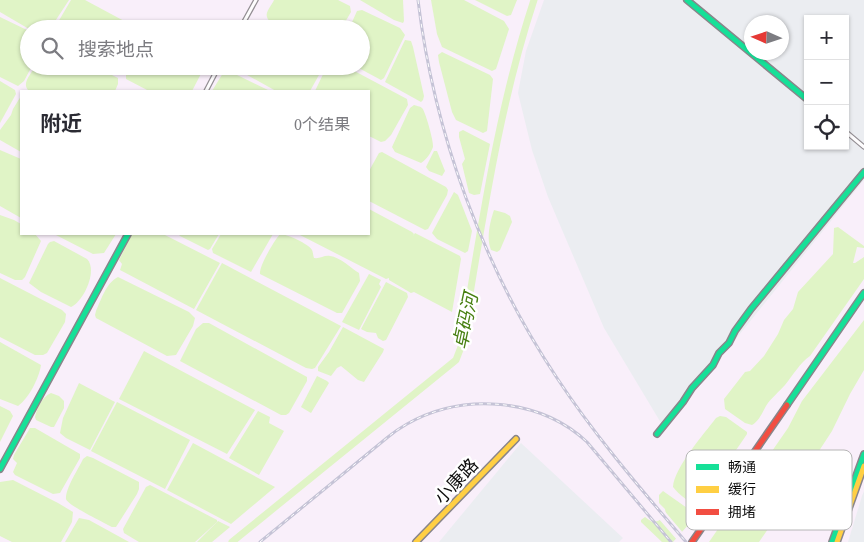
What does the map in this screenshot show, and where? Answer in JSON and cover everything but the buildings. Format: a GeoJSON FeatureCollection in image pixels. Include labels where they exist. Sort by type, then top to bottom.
{"type":"FeatureCollection","features":[{"type":"Feature","properties":{"kind":"street"},"geometry":{"type":"LineString","coordinates":[[245,20],[256,0]]}},
{"type":"Feature","properties":{"kind":"street"},"geometry":{"type":"LineString","coordinates":[[687,0],[804,97]]}},
{"type":"Feature","properties":{"kind":"street"},"geometry":{"type":"LineString","coordinates":[[207,90],[215,75]]}},
{"type":"Feature","properties":{"kind":"street"},"geometry":{"type":"LineString","coordinates":[[849,134],[864,147]]}},
{"type":"Feature","properties":{"kind":"street"},"geometry":{"type":"LineString","coordinates":[[657,434],[692,388],[713,365],[719,353],[729,343],[735,330],[751,309],[864,172]]}},
{"type":"Feature","properties":{"kind":"street"},"geometry":{"type":"LineString","coordinates":[[0,469],[127,235]]}},
{"type":"Feature","properties":{"kind":"street"},"geometry":{"type":"LineString","coordinates":[[756,450],[864,293]]}},
{"type":"Feature","properties":{"kind":"street","name":"小康路"},"geometry":{"type":"LineString","coordinates":[[416,542],[516,439]]}},
{"type":"Feature","properties":{"kind":"street"},"geometry":{"type":"LineString","coordinates":[[852,487],[864,454]]}},
{"type":"Feature","properties":{"kind":"street"},"geometry":{"type":"LineString","coordinates":[[852,499],[864,466]]}},
{"type":"Feature","properties":{"kind":"street"},"geometry":{"type":"LineString","coordinates":[[692,542],[700,530]]}},
{"type":"Feature","properties":{"kind":"street"},"geometry":{"type":"LineString","coordinates":[[832,542],[836,530]]}},
{"type":"Feature","properties":{"kind":"street"},"geometry":{"type":"LineString","coordinates":[[836,542],[840,530]]}},
{"type":"Feature","properties":{"kind":"shaded area"},"geometry":{"type":"Polygon","coordinates":[[[0,0],[69,0],[56,20],[20,20],[20,24],[0,12],[0,0]]]}},
{"type":"Feature","properties":{"kind":"shaded area"},"geometry":{"type":"Polygon","coordinates":[[[71,0],[85,0],[122,20],[59,20],[71,0]]]}},
{"type":"Feature","properties":{"kind":"shaded area"},"geometry":{"type":"Polygon","coordinates":[[[274,0],[338,0],[350,6],[351,12],[346,20],[269,20],[267,17],[274,0]]]}},
{"type":"Feature","properties":{"kind":"shaded area"},"geometry":{"type":"Polygon","coordinates":[[[360,0],[403,0],[403,23],[394,20],[360,0]]]}},
{"type":"Feature","properties":{"kind":"shaded area"},"geometry":{"type":"Polygon","coordinates":[[[431,0],[464,0],[504,21],[509,29],[496,69],[492,71],[442,47],[437,34],[431,0]]]}},
{"type":"Feature","properties":{"kind":"shaded area"},"geometry":{"type":"Polygon","coordinates":[[[475,0],[517,0],[511,15],[507,16],[475,0]]]}},
{"type":"Feature","properties":{"kind":"shaded area"},"geometry":{"type":"Polygon","coordinates":[[[544,0],[864,0],[864,180],[664,428],[604,328],[548,197],[532,150],[518,93],[526,51],[544,0]]]}},
{"type":"Feature","properties":{"kind":"shaded area"},"geometry":{"type":"Polygon","coordinates":[[[362,10],[400,28],[405,35],[384,78],[381,80],[370,74],[370,20],[353,20],[357,11],[362,10]]]}},
{"type":"Feature","properties":{"kind":"shaded area"},"geometry":{"type":"Polygon","coordinates":[[[0,17],[20,27],[20,75],[27,75],[18,86],[0,77],[0,17]]]}},
{"type":"Feature","properties":{"kind":"shaded area"},"geometry":{"type":"Polygon","coordinates":[[[405,40],[411,41],[413,47],[424,96],[421,102],[385,82],[405,40]]]}},
{"type":"Feature","properties":{"kind":"shaded area"},"geometry":{"type":"Polygon","coordinates":[[[442,52],[490,75],[493,79],[487,131],[483,133],[456,120],[452,112],[439,62],[438,55],[442,52]]]}},
{"type":"Feature","properties":{"kind":"shaded area"},"geometry":{"type":"Polygon","coordinates":[[[30,75],[112,75],[118,78],[118,84],[115,90],[28,90],[26,85],[30,75]]]}},
{"type":"Feature","properties":{"kind":"shaded area"},"geometry":{"type":"Polygon","coordinates":[[[126,75],[200,75],[193,90],[147,90],[126,79],[126,75]]]}},
{"type":"Feature","properties":{"kind":"shaded area"},"geometry":{"type":"Polygon","coordinates":[[[222,75],[237,75],[268,90],[213,90],[222,75]]]}},
{"type":"Feature","properties":{"kind":"shaded area"},"geometry":{"type":"Polygon","coordinates":[[[247,75],[319,75],[311,90],[274,90],[247,75]]]}},
{"type":"Feature","properties":{"kind":"shaded area"},"geometry":{"type":"Polygon","coordinates":[[[323,75],[362,75],[407,99],[408,105],[391,135],[381,142],[370,136],[370,90],[315,90],[323,75]]]}},
{"type":"Feature","properties":{"kind":"shaded area"},"geometry":{"type":"Polygon","coordinates":[[[0,81],[15,90],[16,94],[0,123],[0,81]]]}},
{"type":"Feature","properties":{"kind":"shaded area"},"geometry":{"type":"Polygon","coordinates":[[[20,98],[20,151],[0,140],[0,130],[20,98]]]}},
{"type":"Feature","properties":{"kind":"shaded area"},"geometry":{"type":"Polygon","coordinates":[[[414,105],[421,107],[423,110],[433,144],[430,154],[421,163],[395,152],[392,147],[410,108],[414,105]]]}},
{"type":"Feature","properties":{"kind":"shaded area"},"geometry":{"type":"Polygon","coordinates":[[[463,130],[490,144],[480,194],[474,195],[469,193],[462,164],[465,159],[459,137],[459,132],[463,130]]]}},
{"type":"Feature","properties":{"kind":"shaded area"},"geometry":{"type":"Polygon","coordinates":[[[0,150],[20,159],[20,217],[0,206],[0,150]]]}},
{"type":"Feature","properties":{"kind":"shaded area"},"geometry":{"type":"Polygon","coordinates":[[[434,151],[437,151],[445,171],[442,176],[429,171],[426,167],[434,151]]]}},
{"type":"Feature","properties":{"kind":"shaded area"},"geometry":{"type":"Polygon","coordinates":[[[382,152],[446,187],[448,190],[428,229],[425,230],[370,202],[370,169],[379,153],[382,152]]]}},
{"type":"Feature","properties":{"kind":"shaded area"},"geometry":{"type":"Polygon","coordinates":[[[454,192],[458,195],[472,231],[468,251],[465,253],[437,239],[432,233],[454,192]]]}},
{"type":"Feature","properties":{"kind":"shaded area"},"geometry":{"type":"Polygon","coordinates":[[[370,210],[412,232],[413,236],[415,233],[460,256],[461,259],[452,312],[414,292],[411,293],[389,280],[389,278],[386,279],[300,235],[370,235],[370,210]]]}},
{"type":"Feature","properties":{"kind":"shaded area"},"geometry":{"type":"Polygon","coordinates":[[[494,210],[510,216],[512,222],[500,250],[497,252],[491,250],[489,240],[494,210]]]}},
{"type":"Feature","properties":{"kind":"shaded area"},"geometry":{"type":"Polygon","coordinates":[[[0,215],[20,223],[20,235],[36,235],[41,241],[22,280],[15,280],[0,273],[0,215]]]}},
{"type":"Feature","properties":{"kind":"shaded area"},"geometry":{"type":"Polygon","coordinates":[[[838,227],[864,246],[864,248],[857,247],[853,263],[864,257],[864,279],[810,356],[770,400],[758,419],[752,425],[745,423],[725,409],[724,399],[745,372],[750,371],[764,356],[778,334],[784,320],[793,309],[798,292],[833,254],[834,228],[838,227]]]}},
{"type":"Feature","properties":{"kind":"shaded area"},"geometry":{"type":"Polygon","coordinates":[[[56,235],[115,235],[104,253],[93,254],[56,235]]]}},
{"type":"Feature","properties":{"kind":"shaded area"},"geometry":{"type":"Polygon","coordinates":[[[132,235],[165,235],[220,263],[194,309],[120,270],[122,264],[119,260],[132,235]]]}},
{"type":"Feature","properties":{"kind":"shaded area"},"geometry":{"type":"Polygon","coordinates":[[[179,235],[218,235],[208,250],[179,235]]]}},
{"type":"Feature","properties":{"kind":"shaded area"},"geometry":{"type":"Polygon","coordinates":[[[220,235],[272,235],[251,272],[213,253],[212,249],[220,235]]]}},
{"type":"Feature","properties":{"kind":"shaded area"},"geometry":{"type":"Polygon","coordinates":[[[279,235],[286,235],[307,245],[312,250],[314,258],[334,257],[359,273],[360,281],[342,313],[337,313],[260,274],[264,260],[279,235]]]}},
{"type":"Feature","properties":{"kind":"shaded area"},"geometry":{"type":"Polygon","coordinates":[[[54,241],[87,259],[90,264],[90,277],[85,292],[81,299],[71,307],[41,292],[29,283],[48,244],[54,241]]]}},
{"type":"Feature","properties":{"kind":"shaded area"},"geometry":{"type":"Polygon","coordinates":[[[222,263],[341,326],[315,368],[306,368],[196,310],[222,263]]]}},
{"type":"Feature","properties":{"kind":"shaded area"},"geometry":{"type":"Polygon","coordinates":[[[369,274],[381,280],[379,284],[381,287],[359,330],[342,322],[369,274]]]}},
{"type":"Feature","properties":{"kind":"shaded area"},"geometry":{"type":"Polygon","coordinates":[[[118,277],[189,312],[195,318],[193,326],[176,355],[167,356],[96,318],[96,311],[104,292],[110,283],[118,277]]]}},
{"type":"Feature","properties":{"kind":"shaded area"},"geometry":{"type":"Polygon","coordinates":[[[0,278],[62,310],[66,314],[65,322],[47,353],[35,355],[0,337],[0,278]]]}},
{"type":"Feature","properties":{"kind":"shaded area"},"geometry":{"type":"Polygon","coordinates":[[[386,282],[407,293],[408,297],[386,340],[383,341],[378,338],[376,333],[361,329],[386,282]]]}},
{"type":"Feature","properties":{"kind":"shaded area"},"geometry":{"type":"Polygon","coordinates":[[[864,320],[864,370],[832,431],[820,450],[773,450],[788,428],[802,401],[864,320]]]}},
{"type":"Feature","properties":{"kind":"shaded area"},"geometry":{"type":"Polygon","coordinates":[[[203,323],[209,323],[307,377],[307,381],[289,413],[281,415],[180,361],[196,329],[203,323]]]}},
{"type":"Feature","properties":{"kind":"shaded area"},"geometry":{"type":"Polygon","coordinates":[[[343,327],[384,349],[364,382],[358,380],[341,366],[331,376],[318,371],[318,367],[343,327]]]}},
{"type":"Feature","properties":{"kind":"shaded area"},"geometry":{"type":"Polygon","coordinates":[[[0,342],[41,365],[33,387],[18,406],[0,399],[0,342]]]}},
{"type":"Feature","properties":{"kind":"shaded area"},"geometry":{"type":"Polygon","coordinates":[[[144,351],[255,410],[227,454],[119,399],[144,351]]]}},
{"type":"Feature","properties":{"kind":"shaded area"},"geometry":{"type":"Polygon","coordinates":[[[317,376],[329,383],[311,413],[301,407],[317,376]]]}},
{"type":"Feature","properties":{"kind":"shaded area"},"geometry":{"type":"Polygon","coordinates":[[[79,383],[115,402],[90,450],[60,433],[63,418],[79,383]]]}},
{"type":"Feature","properties":{"kind":"shaded area"},"geometry":{"type":"Polygon","coordinates":[[[51,393],[59,396],[64,401],[64,408],[54,427],[36,420],[35,417],[40,403],[51,393]]]}},
{"type":"Feature","properties":{"kind":"shaded area"},"geometry":{"type":"Polygon","coordinates":[[[117,402],[190,440],[165,489],[91,451],[117,402]]]}},
{"type":"Feature","properties":{"kind":"shaded area"},"geometry":{"type":"Polygon","coordinates":[[[0,406],[10,411],[13,416],[0,442],[0,406]]]}},
{"type":"Feature","properties":{"kind":"shaded area"},"geometry":{"type":"Polygon","coordinates":[[[258,411],[270,417],[269,423],[284,431],[259,475],[229,458],[258,411]]]}},
{"type":"Feature","properties":{"kind":"shaded area"},"geometry":{"type":"Polygon","coordinates":[[[720,416],[726,417],[747,432],[736,450],[691,450],[716,418],[720,416]]]}},
{"type":"Feature","properties":{"kind":"shaded area"},"geometry":{"type":"Polygon","coordinates":[[[30,428],[35,428],[80,454],[80,458],[60,493],[53,494],[15,475],[13,472],[17,463],[13,459],[14,455],[30,428]]]}},
{"type":"Feature","properties":{"kind":"shaded area"},"geometry":{"type":"Polygon","coordinates":[[[193,443],[275,487],[231,524],[167,490],[193,443]]]}},
{"type":"Feature","properties":{"kind":"shaded area"},"geometry":{"type":"Polygon","coordinates":[[[521,443],[623,538],[619,542],[439,542],[521,443]]]}},
{"type":"Feature","properties":{"kind":"shaded area"},"geometry":{"type":"Polygon","coordinates":[[[87,456],[139,482],[137,494],[116,527],[112,527],[87,514],[66,499],[73,479],[83,459],[87,456]]]}},
{"type":"Feature","properties":{"kind":"shaded area"},"geometry":{"type":"Polygon","coordinates":[[[686,458],[686,499],[673,487],[678,470],[686,458]]]}},
{"type":"Feature","properties":{"kind":"shaded area"},"geometry":{"type":"Polygon","coordinates":[[[13,480],[73,512],[72,522],[61,542],[12,542],[0,536],[0,482],[13,480]]]}},
{"type":"Feature","properties":{"kind":"shaded area"},"geometry":{"type":"Polygon","coordinates":[[[150,485],[217,520],[217,522],[195,542],[139,542],[124,533],[123,529],[146,487],[150,485]]]}},
{"type":"Feature","properties":{"kind":"shaded area"},"geometry":{"type":"Polygon","coordinates":[[[663,491],[686,507],[686,527],[673,542],[662,542],[641,522],[645,517],[652,522],[658,521],[666,515],[665,509],[659,503],[659,495],[663,491]]]}},
{"type":"Feature","properties":{"kind":"shaded area"},"geometry":{"type":"Polygon","coordinates":[[[864,491],[864,542],[848,542],[852,530],[864,491]]]}},
{"type":"Feature","properties":{"kind":"shaded area"},"geometry":{"type":"Polygon","coordinates":[[[79,518],[89,520],[129,542],[65,542],[79,518]]]}},
{"type":"Feature","properties":{"kind":"shaded area"},"geometry":{"type":"Polygon","coordinates":[[[218,521],[230,527],[212,542],[197,542],[218,521]]]}},
{"type":"Feature","properties":{"kind":"shaded area"},"geometry":{"type":"Polygon","coordinates":[[[717,530],[767,530],[759,542],[709,542],[717,530]]]}},
{"type":"Feature","properties":{"kind":"pier"},"geometry":{"type":"Polygon","coordinates":[[[662,508],[684,534],[678,541],[658,518],[663,514],[662,508]]]}},
{"type":"Feature","properties":{"kind":"waterway","name":"卓码河"},"geometry":{"type":"LineString","coordinates":[[232,542],[456,360],[461,347],[500,128],[521,42],[534,0]]}},
{"type":"Feature","properties":{"kind":"railway"},"geometry":{"type":"LineString","coordinates":[[418,0],[436,100],[450,149],[466,197],[506,291],[530,335],[587,421],[686,542]]}},
{"type":"Feature","properties":{"kind":"railway"},"geometry":{"type":"LineString","coordinates":[[260,542],[399,429],[429,414],[452,407],[476,404],[500,404],[524,409],[547,416],[568,427],[587,442],[671,542]]}},
{"type":"Feature","properties":{"kind":"traffic: fast"},"geometry":{"type":"LineString","coordinates":[[687,0],[804,97]]}},
{"type":"Feature","properties":{"kind":"traffic: fast"},"geometry":{"type":"LineString","coordinates":[[657,434],[692,388],[713,365],[719,353],[729,343],[751,309],[864,172]]}},
{"type":"Feature","properties":{"kind":"traffic: fast"},"geometry":{"type":"LineString","coordinates":[[0,469],[127,235]]}},
{"type":"Feature","properties":{"kind":"traffic: fast"},"geometry":{"type":"LineString","coordinates":[[787,405],[864,293]]}},
{"type":"Feature","properties":{"kind":"traffic: fast"},"geometry":{"type":"LineString","coordinates":[[852,487],[864,454]]}},
{"type":"Feature","properties":{"kind":"traffic: fast"},"geometry":{"type":"LineString","coordinates":[[832,542],[836,530]]}},
{"type":"Feature","properties":{"kind":"traffic: slow"},"geometry":{"type":"LineString","coordinates":[[416,542],[516,439]]}},
{"type":"Feature","properties":{"kind":"traffic: slow"},"geometry":{"type":"LineString","coordinates":[[852,500],[864,466]]}},
{"type":"Feature","properties":{"kind":"traffic: slow"},"geometry":{"type":"LineString","coordinates":[[837,542],[841,530]]}},
{"type":"Feature","properties":{"kind":"traffic: jam"},"geometry":{"type":"LineString","coordinates":[[756,450],[787,405]]}},
{"type":"Feature","properties":{"kind":"traffic: jam"},"geometry":{"type":"LineString","coordinates":[[692,542],[700,530]]}}]}
